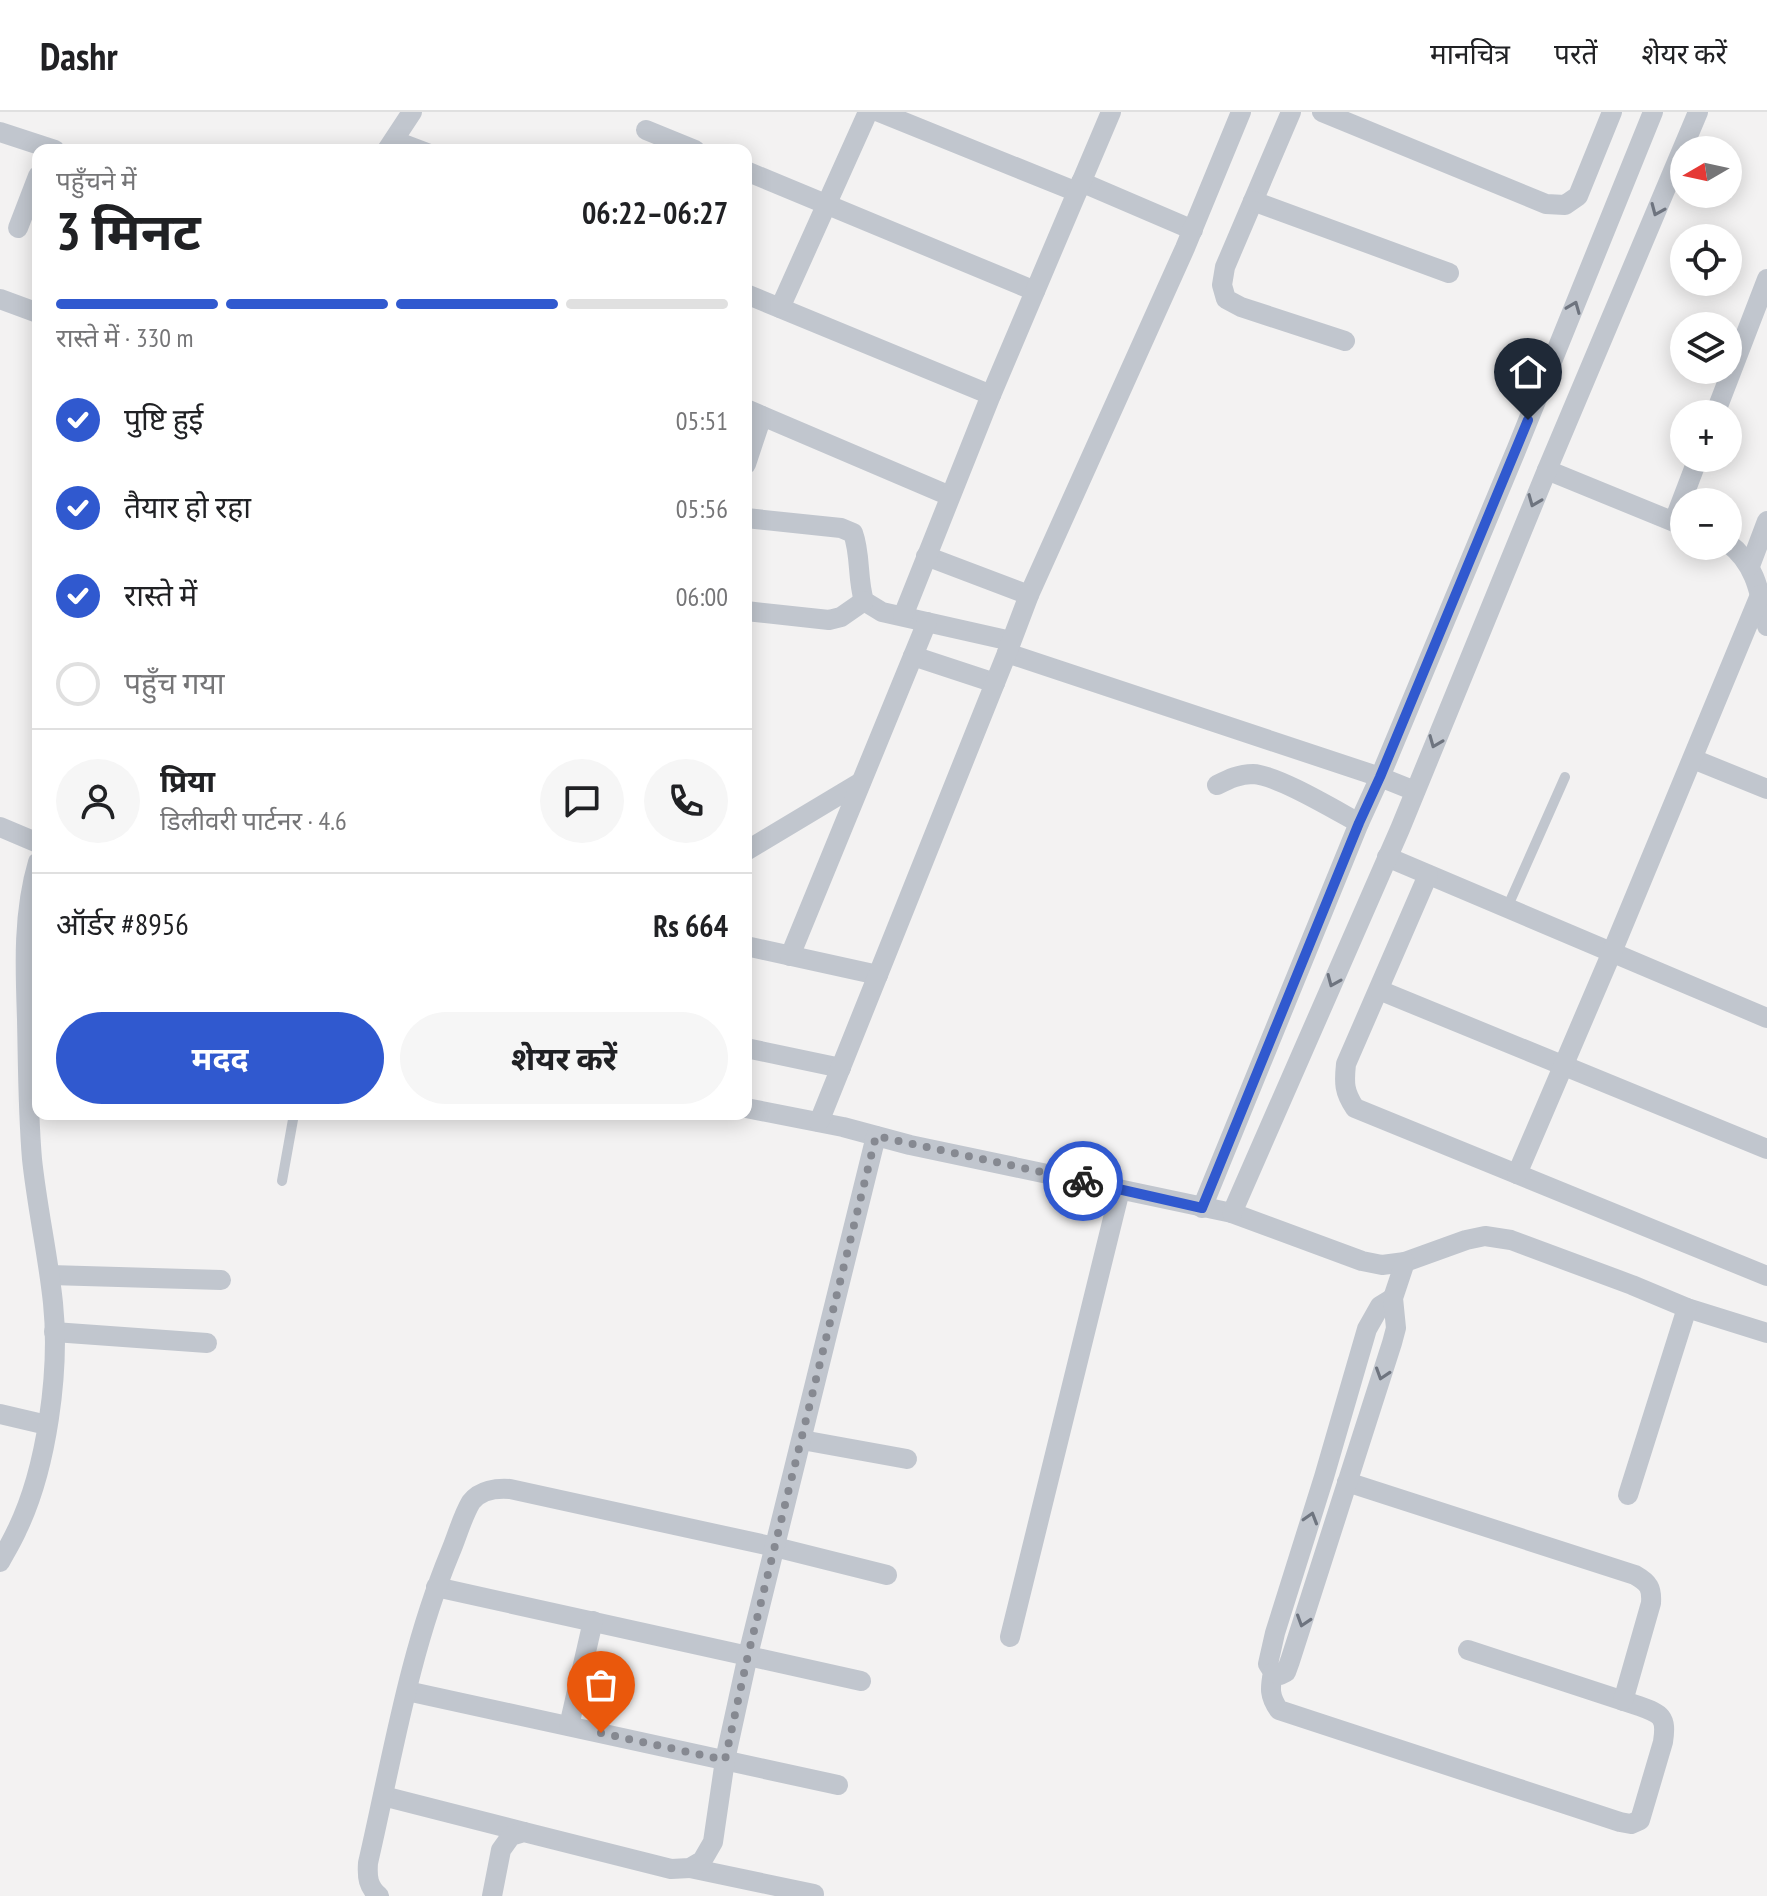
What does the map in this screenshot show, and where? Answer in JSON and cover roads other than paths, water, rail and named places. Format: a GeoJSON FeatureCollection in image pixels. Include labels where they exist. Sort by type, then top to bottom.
{"type":"FeatureCollection","features":[{"type":"Feature","properties":{"kind":"street"},"geometry":{"type":"LineString","coordinates":[[391,143],[412,112]]}},
{"type":"Feature","properties":{"kind":"street"},"geometry":{"type":"LineString","coordinates":[[780,308],[868,112]]}},
{"type":"Feature","properties":{"kind":"street"},"geometry":{"type":"LineString","coordinates":[[879,112],[1193,230]]}},
{"type":"Feature","properties":{"kind":"street"},"geometry":{"type":"LineString","coordinates":[[903,616],[991,395],[1111,112]]}},
{"type":"Feature","properties":{"kind":"street"},"geometry":{"type":"LineString","coordinates":[[819,1122],[1029,595],[1193,230],[1241,112]]}},
{"type":"Feature","properties":{"kind":"street"},"geometry":{"type":"LineString","coordinates":[[1291,112],[1225,267],[1222,285],[1226,299],[1241,307],[1345,341]]}},
{"type":"Feature","properties":{"kind":"street"},"geometry":{"type":"LineString","coordinates":[[1322,112],[1546,204],[1565,205],[1578,196],[1610,113]]}},
{"type":"Feature","properties":{"kind":"street"},"geometry":{"type":"LineString","coordinates":[[1202,1208],[1653,112]]}},
{"type":"Feature","properties":{"kind":"street"},"geometry":{"type":"LineString","coordinates":[[1232,1213],[1415,791],[1698,112]]}},
{"type":"Feature","properties":{"kind":"street"},"geometry":{"type":"LineString","coordinates":[[646,130],[680,144]]}},
{"type":"Feature","properties":{"kind":"street"},"geometry":{"type":"LineString","coordinates":[[0,132],[35,144]]}},
{"type":"Feature","properties":{"kind":"street"},"geometry":{"type":"LineString","coordinates":[[752,174],[1035,291]]}},
{"type":"Feature","properties":{"kind":"street"},"geometry":{"type":"LineString","coordinates":[[18,228],[32,192]]}},
{"type":"Feature","properties":{"kind":"street"},"geometry":{"type":"LineString","coordinates":[[1253,201],[1449,273]]}},
{"type":"Feature","properties":{"kind":"street"},"geometry":{"type":"LineString","coordinates":[[1720,400],[1767,279]]}},
{"type":"Feature","properties":{"kind":"street"},"geometry":{"type":"LineString","coordinates":[[752,296],[991,395]]}},
{"type":"Feature","properties":{"kind":"street"},"geometry":{"type":"LineString","coordinates":[[0,299],[32,311]]}},
{"type":"Feature","properties":{"kind":"street"},"geometry":{"type":"LineString","coordinates":[[754,412],[950,496]]}},
{"type":"Feature","properties":{"kind":"street"},"geometry":{"type":"LineString","coordinates":[[1547,470],[1670,520]]}},
{"type":"Feature","properties":{"kind":"street"},"geometry":{"type":"LineString","coordinates":[[752,519],[841,528],[853,533],[859,549],[859,586],[864,601],[882,612],[1009,647],[1415,791]]}},
{"type":"Feature","properties":{"kind":"street"},"geometry":{"type":"LineString","coordinates":[[1750,566],[1767,521]]}},
{"type":"Feature","properties":{"kind":"street"},"geometry":{"type":"LineString","coordinates":[[926,556],[1029,595]]}},
{"type":"Feature","properties":{"kind":"street"},"geometry":{"type":"LineString","coordinates":[[1742,558],[1750,566],[1767,626]]}},
{"type":"Feature","properties":{"kind":"street"},"geometry":{"type":"LineString","coordinates":[[1517,1174],[1760,595]]}},
{"type":"Feature","properties":{"kind":"street"},"geometry":{"type":"LineString","coordinates":[[752,612],[829,620],[841,617],[864,601]]}},
{"type":"Feature","properties":{"kind":"street"},"geometry":{"type":"LineString","coordinates":[[790,956],[927,622]]}},
{"type":"Feature","properties":{"kind":"street"},"geometry":{"type":"LineString","coordinates":[[913,656],[995,683]]}},
{"type":"Feature","properties":{"kind":"street"},"geometry":{"type":"LineString","coordinates":[[1693,759],[1767,789]]}},
{"type":"Feature","properties":{"kind":"street"},"geometry":{"type":"LineString","coordinates":[[1217,785],[1237,775],[1256,774],[1276,780],[1359,823]]}},
{"type":"Feature","properties":{"kind":"street"},"geometry":{"type":"LineString","coordinates":[[752,847],[861,782]]}},
{"type":"Feature","properties":{"kind":"street"},"geometry":{"type":"LineString","coordinates":[[0,827],[32,840]]}},
{"type":"Feature","properties":{"kind":"street"},"geometry":{"type":"LineString","coordinates":[[1387,857],[1767,1018]]}},
{"type":"Feature","properties":{"kind":"street"},"geometry":{"type":"LineString","coordinates":[[1428,875],[1346,1064],[1344,1081],[1347,1096],[1355,1108],[1765,1269]]}},
{"type":"Feature","properties":{"kind":"street"},"geometry":{"type":"LineString","coordinates":[[0,1562],[18,1528],[43,1455],[53,1385],[54,1306],[32,1158],[25,955],[32,885]]}},
{"type":"Feature","properties":{"kind":"street"},"geometry":{"type":"LineString","coordinates":[[752,947],[878,975]]}},
{"type":"Feature","properties":{"kind":"street"},"geometry":{"type":"LineString","coordinates":[[1379,990],[1767,1149]]}},
{"type":"Feature","properties":{"kind":"street"},"geometry":{"type":"LineString","coordinates":[[752,1049],[841,1068]]}},
{"type":"Feature","properties":{"kind":"street"},"geometry":{"type":"LineString","coordinates":[[752,1109],[1232,1213],[1362,1261],[1382,1265],[1405,1262],[1485,1236],[1511,1240],[1687,1308],[1767,1333]]}},
{"type":"Feature","properties":{"kind":"street"},"geometry":{"type":"LineString","coordinates":[[690,1868],[702,1861],[713,1842],[725,1760],[748,1655],[876,1136]]}},
{"type":"Feature","properties":{"kind":"street"},"geometry":{"type":"LineString","coordinates":[[1010,1637],[1120,1190]]}},
{"type":"Feature","properties":{"kind":"street"},"geometry":{"type":"LineString","coordinates":[[1393,1298],[1380,1306],[1367,1329],[1275,1633],[1268,1664],[1273,1672],[1280,1675],[1286,1672],[1290,1661],[1392,1343],[1396,1328],[1393,1298],[1405,1262]]}},
{"type":"Feature","properties":{"kind":"street"},"geometry":{"type":"LineString","coordinates":[[50,1275],[221,1280]]}},
{"type":"Feature","properties":{"kind":"street"},"geometry":{"type":"LineString","coordinates":[[1628,1495],[1687,1308]]}},
{"type":"Feature","properties":{"kind":"street"},"geometry":{"type":"LineString","coordinates":[[54,1332],[207,1343]]}},
{"type":"Feature","properties":{"kind":"street"},"geometry":{"type":"LineString","coordinates":[[0,1414],[47,1425]]}},
{"type":"Feature","properties":{"kind":"street"},"geometry":{"type":"LineString","coordinates":[[802,1440],[907,1459]]}},
{"type":"Feature","properties":{"kind":"street"},"geometry":{"type":"LineString","coordinates":[[1347,1482],[1646,1581],[1652,1590],[1651,1603],[1623,1701]]}},
{"type":"Feature","properties":{"kind":"street"},"geometry":{"type":"LineString","coordinates":[[379,1896],[367,1878],[407,1691],[436,1587],[472,1500],[482,1493],[495,1488],[510,1489],[887,1575]]}},
{"type":"Feature","properties":{"kind":"street"},"geometry":{"type":"LineString","coordinates":[[436,1587],[861,1681]]}},
{"type":"Feature","properties":{"kind":"street"},"geometry":{"type":"LineString","coordinates":[[569,1726],[593,1621]]}},
{"type":"Feature","properties":{"kind":"street"},"geometry":{"type":"LineString","coordinates":[[1273,1672],[1271,1699],[1279,1710],[1620,1822],[1631,1824],[1640,1820],[1665,1729],[1663,1719],[1656,1712],[1468,1650]]}},
{"type":"Feature","properties":{"kind":"street"},"geometry":{"type":"LineString","coordinates":[[407,1691],[838,1785]]}},
{"type":"Feature","properties":{"kind":"street"},"geometry":{"type":"LineString","coordinates":[[383,1796],[671,1869],[690,1868],[814,1894]]}},
{"type":"Feature","properties":{"kind":"street"},"geometry":{"type":"LineString","coordinates":[[492,1896],[501,1850],[511,1836],[524,1832]]}},
{"type":"Feature","properties":{"kind":"lane"},"geometry":{"type":"LineString","coordinates":[[1507,908],[1565,777]]}},
{"type":"Feature","properties":{"kind":"lane"},"geometry":{"type":"LineString","coordinates":[[282,1181],[293,1120]]}}]}
